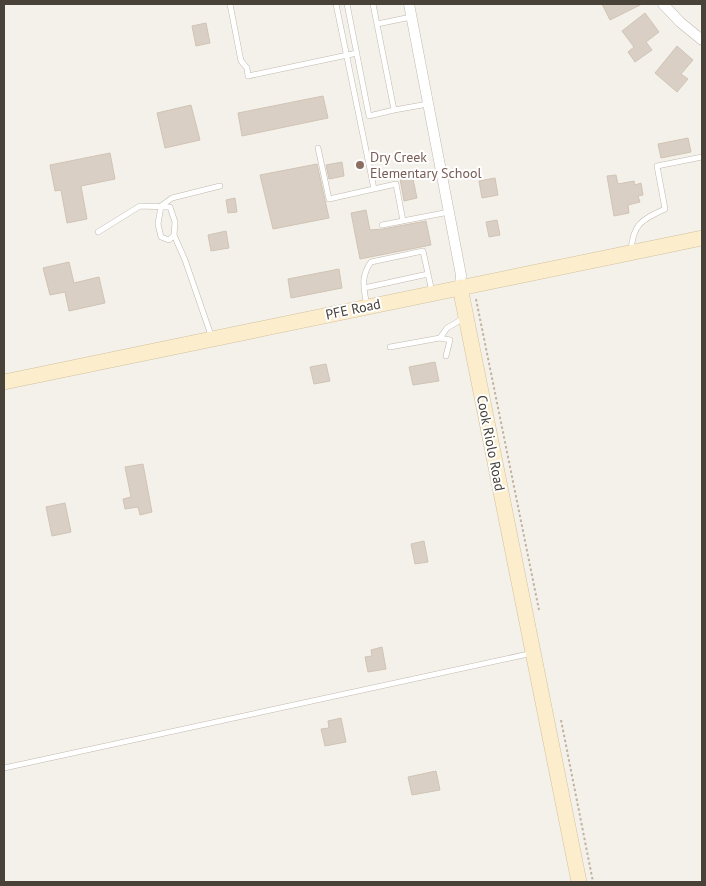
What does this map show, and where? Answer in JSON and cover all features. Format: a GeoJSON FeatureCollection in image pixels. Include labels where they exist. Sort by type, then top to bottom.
{"type":"FeatureCollection","features":[{"type":"Feature","properties":{"kind":"main road","name":"PFE Road"},"geometry":{"type":"LineString","coordinates":[[4,382],[702,238]]}},
{"type":"Feature","properties":{"kind":"main road","name":"Cook Riolo Road"},"geometry":{"type":"LineString","coordinates":[[460,287],[579,882]]}},
{"type":"Feature","properties":{"kind":"street","name":"Cook Riolo Road"},"geometry":{"type":"LineString","coordinates":[[409,4],[461,275],[460,287]]}},
{"type":"Feature","properties":{"kind":"street"},"geometry":{"type":"LineString","coordinates":[[664,4],[680,22],[702,40]]}},
{"type":"Feature","properties":{"kind":"lane"},"geometry":{"type":"LineString","coordinates":[[230,4],[242,61],[247,68],[248,76],[357,54]]}},
{"type":"Feature","properties":{"kind":"lane"},"geometry":{"type":"LineString","coordinates":[[336,4],[374,189]]}},
{"type":"Feature","properties":{"kind":"lane"},"geometry":{"type":"LineString","coordinates":[[347,4],[369,116],[428,104]]}},
{"type":"Feature","properties":{"kind":"lane"},"geometry":{"type":"LineString","coordinates":[[372,4],[394,110]]}},
{"type":"Feature","properties":{"kind":"lane"},"geometry":{"type":"LineString","coordinates":[[377,24],[412,17]]}},
{"type":"Feature","properties":{"kind":"lane"},"geometry":{"type":"LineString","coordinates":[[318,148],[329,199],[396,184],[403,221]]}},
{"type":"Feature","properties":{"kind":"lane"},"geometry":{"type":"LineString","coordinates":[[631,252],[632,232],[644,219],[664,209],[658,166],[702,158]]}},
{"type":"Feature","properties":{"kind":"lane"},"geometry":{"type":"LineString","coordinates":[[174,236],[168,240],[161,237],[158,224],[161,206],[172,198],[220,186]]}},
{"type":"Feature","properties":{"kind":"lane"},"geometry":{"type":"LineString","coordinates":[[98,232],[140,206],[170,207],[175,222],[174,236],[186,260],[212,339]]}},
{"type":"Feature","properties":{"kind":"lane"},"geometry":{"type":"LineString","coordinates":[[382,225],[449,212]]}},
{"type":"Feature","properties":{"kind":"lane"},"geometry":{"type":"LineString","coordinates":[[368,306],[364,288],[364,271],[371,262],[423,251],[433,293]]}},
{"type":"Feature","properties":{"kind":"lane"},"geometry":{"type":"LineString","coordinates":[[364,288],[428,274]]}},
{"type":"Feature","properties":{"kind":"lane"},"geometry":{"type":"LineString","coordinates":[[440,338],[447,328],[466,317]]}},
{"type":"Feature","properties":{"kind":"lane"},"geometry":{"type":"LineString","coordinates":[[390,347],[440,338],[450,340],[446,356]]}},
{"type":"Feature","properties":{"kind":"lane"},"geometry":{"type":"LineString","coordinates":[[4,768],[533,653]]}},
{"type":"Feature","properties":{"kind":"building"},"geometry":{"type":"Polygon","coordinates":[[[602,4],[642,4],[610,20],[602,4]]]}},
{"type":"Feature","properties":{"kind":"building"},"geometry":{"type":"Polygon","coordinates":[[[645,13],[659,32],[646,42],[652,50],[635,62],[628,52],[634,47],[622,31],[645,13]]]}},
{"type":"Feature","properties":{"kind":"building"},"geometry":{"type":"Polygon","coordinates":[[[206,23],[210,43],[196,46],[192,26],[206,23]]]}},
{"type":"Feature","properties":{"kind":"building"},"geometry":{"type":"Polygon","coordinates":[[[677,46],[693,60],[681,74],[688,79],[677,92],[655,73],[677,46]]]}},
{"type":"Feature","properties":{"kind":"building"},"geometry":{"type":"Polygon","coordinates":[[[323,96],[328,118],[242,136],[238,113],[323,96]]]}},
{"type":"Feature","properties":{"kind":"building"},"geometry":{"type":"Polygon","coordinates":[[[191,105],[200,140],[165,148],[157,113],[191,105]]]}},
{"type":"Feature","properties":{"kind":"building"},"geometry":{"type":"Polygon","coordinates":[[[688,138],[691,152],[661,158],[658,144],[688,138]]]}},
{"type":"Feature","properties":{"kind":"building"},"geometry":{"type":"Polygon","coordinates":[[[110,153],[115,179],[81,186],[87,219],[67,223],[61,190],[55,191],[50,165],[110,153]]]}},
{"type":"Feature","properties":{"kind":"building"},"geometry":{"type":"Polygon","coordinates":[[[342,162],[344,176],[329,179],[326,165],[342,162]]]}},
{"type":"Feature","properties":{"kind":"building"},"geometry":{"type":"Polygon","coordinates":[[[317,164],[329,218],[273,229],[260,175],[317,164]]]}},
{"type":"Feature","properties":{"kind":"building"},"geometry":{"type":"Polygon","coordinates":[[[411,170],[417,198],[404,201],[399,173],[411,170]]]}},
{"type":"Feature","properties":{"kind":"building"},"geometry":{"type":"Polygon","coordinates":[[[616,175],[618,184],[634,181],[635,185],[641,183],[643,195],[638,196],[640,202],[628,205],[629,213],[614,216],[607,176],[616,175]]]}},
{"type":"Feature","properties":{"kind":"building"},"geometry":{"type":"Polygon","coordinates":[[[495,178],[498,195],[482,198],[479,181],[495,178]]]}},
{"type":"Feature","properties":{"kind":"building"},"geometry":{"type":"Polygon","coordinates":[[[235,198],[237,212],[228,213],[226,200],[235,198]]]}},
{"type":"Feature","properties":{"kind":"building"},"geometry":{"type":"Polygon","coordinates":[[[366,210],[370,230],[426,221],[431,245],[360,259],[351,213],[366,210]]]}},
{"type":"Feature","properties":{"kind":"building"},"geometry":{"type":"Polygon","coordinates":[[[497,220],[500,235],[489,237],[486,222],[497,220]]]}},
{"type":"Feature","properties":{"kind":"building"},"geometry":{"type":"Polygon","coordinates":[[[226,231],[229,248],[211,251],[208,235],[226,231]]]}},
{"type":"Feature","properties":{"kind":"building"},"geometry":{"type":"Polygon","coordinates":[[[69,262],[74,283],[99,277],[105,303],[69,311],[65,292],[50,295],[43,268],[69,262]]]}},
{"type":"Feature","properties":{"kind":"building"},"geometry":{"type":"Polygon","coordinates":[[[339,269],[342,288],[291,298],[288,279],[339,269]]]}},
{"type":"Feature","properties":{"kind":"building"},"geometry":{"type":"Polygon","coordinates":[[[435,362],[439,381],[413,385],[409,367],[435,362]]]}},
{"type":"Feature","properties":{"kind":"building"},"geometry":{"type":"Polygon","coordinates":[[[326,364],[330,381],[314,384],[310,367],[326,364]]]}},
{"type":"Feature","properties":{"kind":"building"},"geometry":{"type":"Polygon","coordinates":[[[143,464],[152,512],[140,515],[138,507],[125,509],[123,499],[131,497],[125,467],[143,464]]]}},
{"type":"Feature","properties":{"kind":"building"},"geometry":{"type":"Polygon","coordinates":[[[65,503],[71,532],[52,536],[46,507],[65,503]]]}},
{"type":"Feature","properties":{"kind":"building"},"geometry":{"type":"Polygon","coordinates":[[[424,541],[428,562],[415,564],[411,544],[424,541]]]}},
{"type":"Feature","properties":{"kind":"building"},"geometry":{"type":"Polygon","coordinates":[[[382,647],[386,669],[368,672],[365,657],[372,656],[371,650],[382,647]]]}},
{"type":"Feature","properties":{"kind":"building"},"geometry":{"type":"Polygon","coordinates":[[[341,718],[346,742],[325,746],[321,729],[329,728],[328,721],[341,718]]]}},
{"type":"Feature","properties":{"kind":"building"},"geometry":{"type":"Polygon","coordinates":[[[436,771],[440,790],[412,795],[408,777],[436,771]]]}},
{"type":"Feature","properties":{"kind":"place","name":"Dry Creek Elementary School"},"geometry":{"type":"Point","coordinates":[360,165]}}]}
